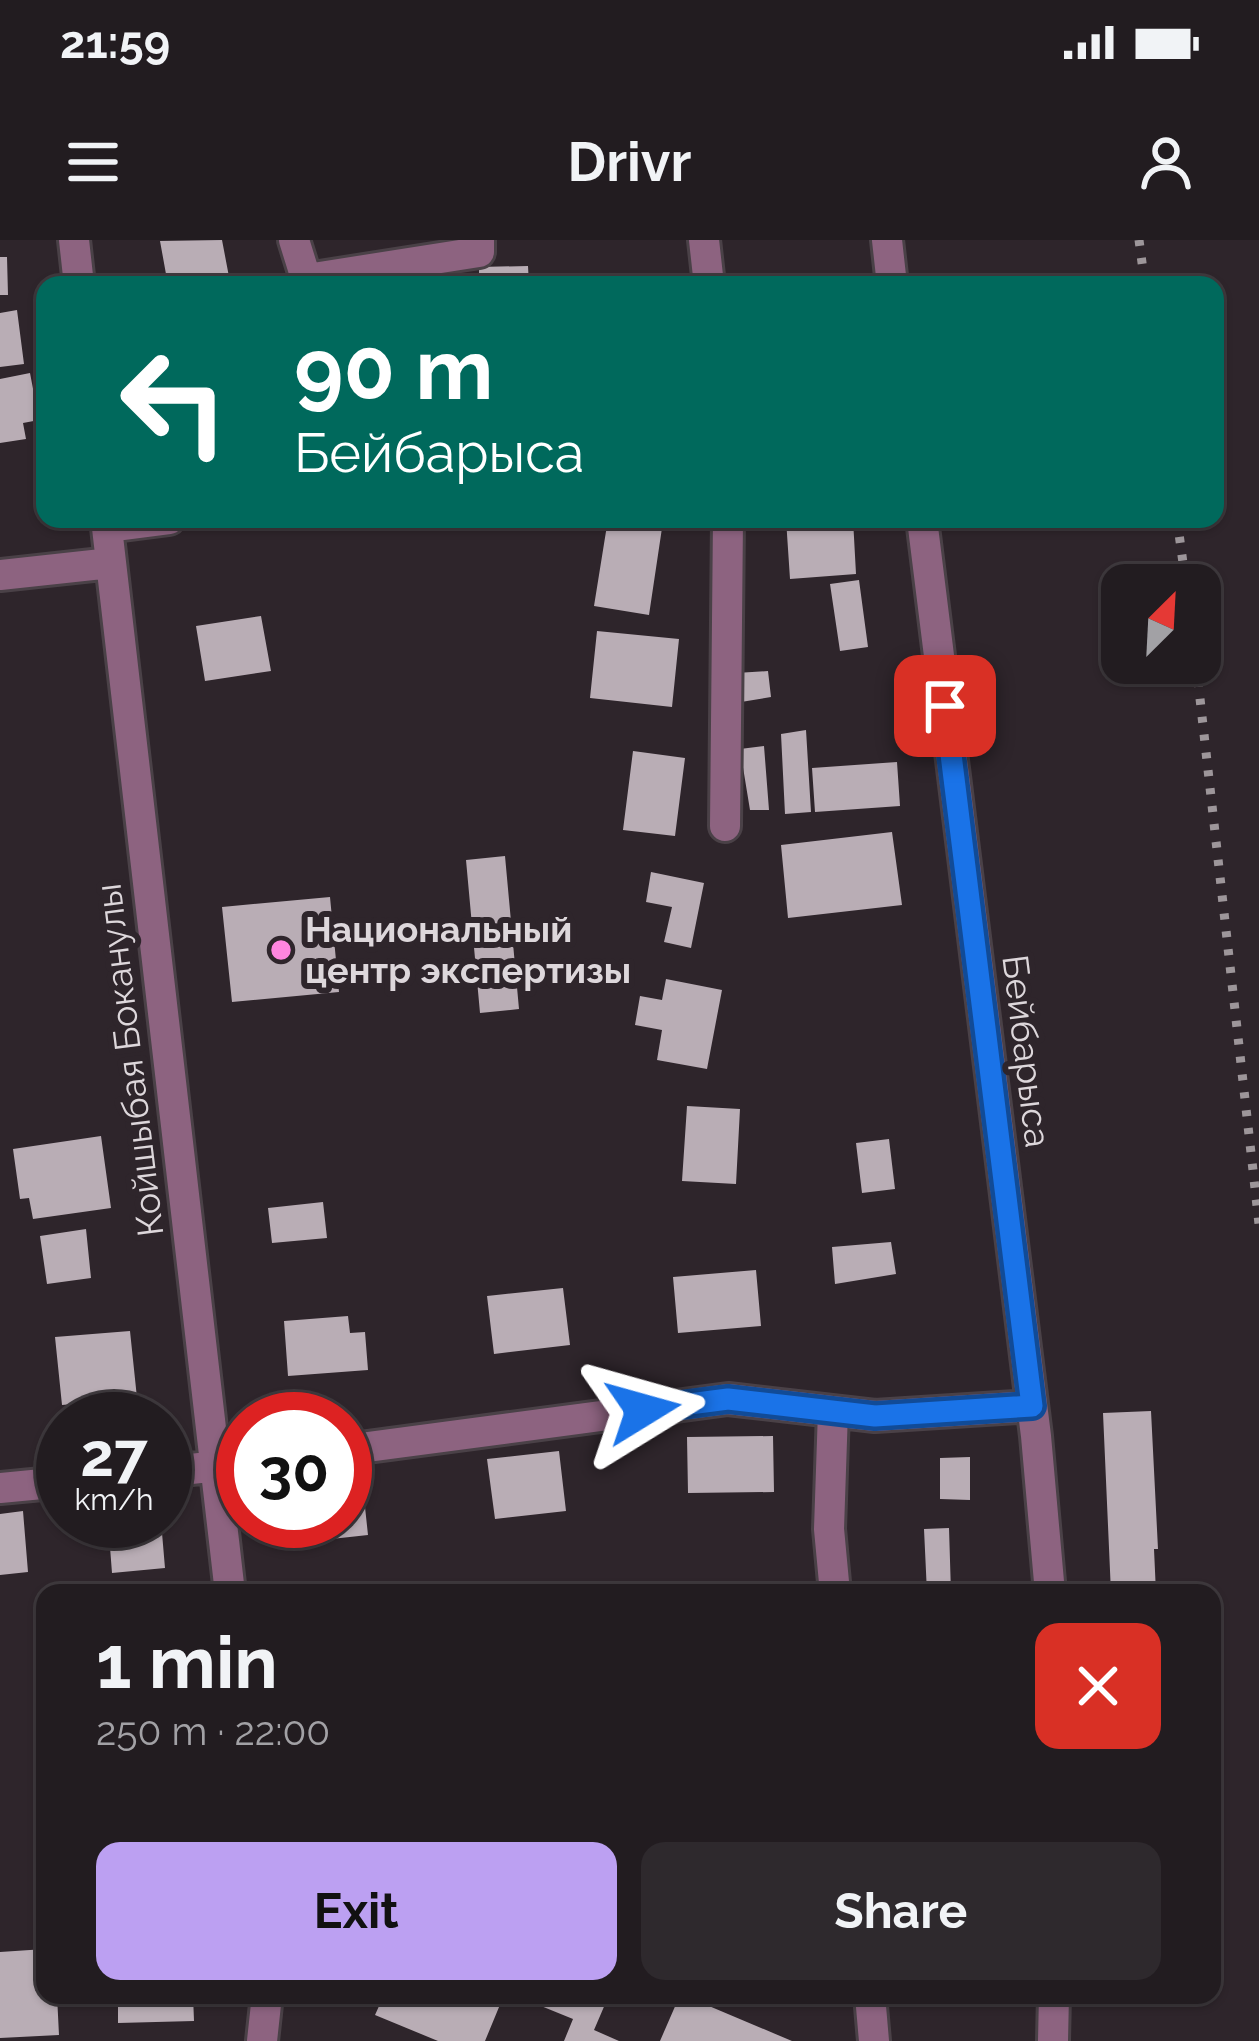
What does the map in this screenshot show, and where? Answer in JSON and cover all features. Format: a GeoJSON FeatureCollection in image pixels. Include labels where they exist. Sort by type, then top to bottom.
{"type":"FeatureCollection","features":[{"type":"Feature","properties":{"kind":"street"},"geometry":{"type":"LineString","coordinates":[[74,240],[78,276]]}},
{"type":"Feature","properties":{"kind":"street"},"geometry":{"type":"LineString","coordinates":[[294,240],[305,276]]}},
{"type":"Feature","properties":{"kind":"street"},"geometry":{"type":"LineString","coordinates":[[340,276],[479,251],[479,240]]}},
{"type":"Feature","properties":{"kind":"street"},"geometry":{"type":"LineString","coordinates":[[704,240],[708,276]]}},
{"type":"Feature","properties":{"kind":"street"},"geometry":{"type":"LineString","coordinates":[[887,240],[891,276]]}},
{"type":"Feature","properties":{"kind":"street","name":"Койшыбая Боканулы"},"geometry":{"type":"LineString","coordinates":[[108,528],[220,1392]]}},
{"type":"Feature","properties":{"kind":"street"},"geometry":{"type":"LineString","coordinates":[[725,826],[728,528]]}},
{"type":"Feature","properties":{"kind":"street","name":"Бейбарыса"},"geometry":{"type":"LineString","coordinates":[[923,528],[1032,1406],[1049,1584]]}},
{"type":"Feature","properties":{"kind":"street"},"geometry":{"type":"LineString","coordinates":[[0,575],[112,563]]}},
{"type":"Feature","properties":{"kind":"street"},"geometry":{"type":"LineString","coordinates":[[372,1446],[728,1399],[875,1416],[1032,1406]]}},
{"type":"Feature","properties":{"kind":"street"},"geometry":{"type":"LineString","coordinates":[[833,1412],[830,1528],[834,1584]]}},
{"type":"Feature","properties":{"kind":"street"},"geometry":{"type":"LineString","coordinates":[[0,1489],[36,1485]]}},
{"type":"Feature","properties":{"kind":"street","name":"Койшыбая Боканулы"},"geometry":{"type":"LineString","coordinates":[[230,1548],[230,1584]]}},
{"type":"Feature","properties":{"kind":"street"},"geometry":{"type":"LineString","coordinates":[[262,2041],[266,2004]]}},
{"type":"Feature","properties":{"kind":"street"},"geometry":{"type":"LineString","coordinates":[[871,2004],[874,2041]]}},
{"type":"Feature","properties":{"kind":"street"},"geometry":{"type":"LineString","coordinates":[[1053,2041],[1054,2004]]}},
{"type":"Feature","properties":{"kind":"building"},"geometry":{"type":"Polygon","coordinates":[[[222,240],[229,276],[166,276],[160,241],[222,240]]]}},
{"type":"Feature","properties":{"kind":"building"},"geometry":{"type":"Polygon","coordinates":[[[0,257],[7,257],[8,295],[0,295],[0,257]]]}},
{"type":"Feature","properties":{"kind":"building"},"geometry":{"type":"Polygon","coordinates":[[[528,266],[529,276],[479,276],[479,267],[528,266]]]}},
{"type":"Feature","properties":{"kind":"building"},"geometry":{"type":"Polygon","coordinates":[[[17,310],[24,364],[0,367],[0,313],[17,310]]]}},
{"type":"Feature","properties":{"kind":"building"},"geometry":{"type":"Polygon","coordinates":[[[30,373],[36,421],[23,423],[26,439],[0,443],[0,379],[30,373]]]}},
{"type":"Feature","properties":{"kind":"building"},"geometry":{"type":"Polygon","coordinates":[[[607,528],[662,528],[649,615],[594,606],[607,528]]]}},
{"type":"Feature","properties":{"kind":"building"},"geometry":{"type":"Polygon","coordinates":[[[787,528],[853,528],[856,574],[790,579],[787,528]]]}},
{"type":"Feature","properties":{"kind":"building"},"geometry":{"type":"Polygon","coordinates":[[[859,580],[868,647],[840,651],[830,584],[859,580]]]}},
{"type":"Feature","properties":{"kind":"building"},"geometry":{"type":"Polygon","coordinates":[[[261,616],[271,671],[205,681],[196,626],[261,616]]]}},
{"type":"Feature","properties":{"kind":"building"},"geometry":{"type":"Polygon","coordinates":[[[597,631],[679,639],[672,707],[590,698],[597,631]]]}},
{"type":"Feature","properties":{"kind":"building"},"geometry":{"type":"Polygon","coordinates":[[[768,671],[771,697],[741,702],[736,673],[768,671]]]}},
{"type":"Feature","properties":{"kind":"building"},"geometry":{"type":"Polygon","coordinates":[[[806,730],[811,812],[785,814],[781,734],[806,730]]]}},
{"type":"Feature","properties":{"kind":"building"},"geometry":{"type":"Polygon","coordinates":[[[764,746],[769,810],[750,810],[740,749],[764,746]]]}},
{"type":"Feature","properties":{"kind":"building"},"geometry":{"type":"Polygon","coordinates":[[[633,751],[685,758],[675,836],[623,830],[633,751]]]}},
{"type":"Feature","properties":{"kind":"building"},"geometry":{"type":"Polygon","coordinates":[[[897,762],[900,806],[815,812],[812,768],[897,762]]]}},
{"type":"Feature","properties":{"kind":"building"},"geometry":{"type":"Polygon","coordinates":[[[892,832],[902,905],[788,918],[781,845],[892,832]]]}},
{"type":"Feature","properties":{"kind":"building"},"geometry":{"type":"Polygon","coordinates":[[[505,856],[519,1009],[480,1013],[466,860],[505,856]]]}},
{"type":"Feature","properties":{"kind":"building"},"geometry":{"type":"Polygon","coordinates":[[[651,872],[704,883],[691,948],[664,942],[672,907],[646,902],[651,872]]]}},
{"type":"Feature","properties":{"kind":"building","name":"Национальный центр экспертизы"},"geometry":{"type":"Polygon","coordinates":[[[330,897],[339,992],[232,1002],[222,907],[330,897]]]}},
{"type":"Feature","properties":{"kind":"building"},"geometry":{"type":"Polygon","coordinates":[[[666,979],[722,990],[707,1069],[657,1060],[662,1030],[635,1025],[640,996],[662,1000],[666,979]]]}},
{"type":"Feature","properties":{"kind":"building"},"geometry":{"type":"Polygon","coordinates":[[[687,1106],[740,1109],[736,1184],[682,1181],[687,1106]]]}},
{"type":"Feature","properties":{"kind":"building"},"geometry":{"type":"Polygon","coordinates":[[[101,1136],[111,1208],[33,1219],[29,1198],[20,1199],[13,1149],[101,1136]]]}},
{"type":"Feature","properties":{"kind":"building"},"geometry":{"type":"Polygon","coordinates":[[[889,1139],[895,1189],[862,1193],[856,1143],[889,1139]]]}},
{"type":"Feature","properties":{"kind":"building"},"geometry":{"type":"Polygon","coordinates":[[[323,1202],[327,1238],[272,1243],[268,1208],[323,1202]]]}},
{"type":"Feature","properties":{"kind":"building"},"geometry":{"type":"Polygon","coordinates":[[[86,1229],[91,1278],[47,1284],[40,1236],[86,1229]]]}},
{"type":"Feature","properties":{"kind":"building"},"geometry":{"type":"Polygon","coordinates":[[[891,1242],[896,1274],[835,1284],[832,1247],[891,1242]]]}},
{"type":"Feature","properties":{"kind":"building"},"geometry":{"type":"Polygon","coordinates":[[[756,1270],[761,1326],[678,1333],[673,1277],[756,1270]]]}},
{"type":"Feature","properties":{"kind":"building"},"geometry":{"type":"Polygon","coordinates":[[[563,1288],[570,1345],[494,1354],[487,1296],[563,1288]]]}},
{"type":"Feature","properties":{"kind":"building"},"geometry":{"type":"Polygon","coordinates":[[[348,1316],[350,1333],[365,1332],[368,1370],[288,1376],[284,1321],[348,1316]]]}},
{"type":"Feature","properties":{"kind":"building"},"geometry":{"type":"Polygon","coordinates":[[[130,1331],[136,1392],[61,1392],[55,1337],[130,1331]]]}},
{"type":"Feature","properties":{"kind":"building"},"geometry":{"type":"Polygon","coordinates":[[[1151,1411],[1156,1584],[1111,1584],[1103,1413],[1151,1411]]]}},
{"type":"Feature","properties":{"kind":"building"},"geometry":{"type":"Polygon","coordinates":[[[773,1436],[774,1492],[688,1493],[687,1437],[773,1436]]]}},
{"type":"Feature","properties":{"kind":"building"},"geometry":{"type":"Polygon","coordinates":[[[559,1451],[566,1511],[495,1519],[487,1459],[559,1451]]]}},
{"type":"Feature","properties":{"kind":"building"},"geometry":{"type":"Polygon","coordinates":[[[970,1457],[970,1500],[940,1499],[940,1458],[970,1457]]]}},
{"type":"Feature","properties":{"kind":"building"},"geometry":{"type":"Polygon","coordinates":[[[23,1511],[28,1572],[0,1575],[0,1514],[23,1511]]]}},
{"type":"Feature","properties":{"kind":"building"},"geometry":{"type":"Polygon","coordinates":[[[949,1528],[951,1584],[927,1584],[924,1529],[949,1528]]]}},
{"type":"Feature","properties":{"kind":"building"},"geometry":{"type":"Polygon","coordinates":[[[110,1548],[163,1548],[165,1568],[112,1573],[110,1548]]]}},
{"type":"Feature","properties":{"kind":"building"},"geometry":{"type":"Polygon","coordinates":[[[36,1950],[36,2004],[57,2004],[59,2035],[0,2038],[0,1952],[36,1950]]]}},
{"type":"Feature","properties":{"kind":"building"},"geometry":{"type":"Polygon","coordinates":[[[118,2004],[193,2004],[194,2021],[118,2023],[118,2004]]]}},
{"type":"Feature","properties":{"kind":"building"},"geometry":{"type":"Polygon","coordinates":[[[380,2004],[500,2004],[485,2041],[438,2041],[375,2015],[380,2004]]]}},
{"type":"Feature","properties":{"kind":"building"},"geometry":{"type":"Polygon","coordinates":[[[536,2004],[605,2004],[594,2030],[619,2041],[564,2041],[573,2019],[536,2004]]]}},
{"type":"Feature","properties":{"kind":"building"},"geometry":{"type":"Polygon","coordinates":[[[676,2004],[704,2004],[792,2041],[660,2041],[676,2004]]]}},
{"type":"Feature","properties":{"kind":"railway"},"geometry":{"type":"LineString","coordinates":[[1139,240],[1144,276]]}},
{"type":"Feature","properties":{"kind":"railway"},"geometry":{"type":"LineString","coordinates":[[1178,528],[1183,564]]}},
{"type":"Feature","properties":{"kind":"railway"},"geometry":{"type":"LineString","coordinates":[[1198,684],[1259,1224]]}},
{"type":"Feature","properties":{"kind":"place","name":"Национальный центр экспертизы"},"geometry":{"type":"Point","coordinates":[281,950]}},
{"type":"Feature","properties":{"kind":"route"},"geometry":{"type":"LineString","coordinates":[[643,1410],[728,1399],[875,1416],[1032,1406],[945,706]]}}]}
